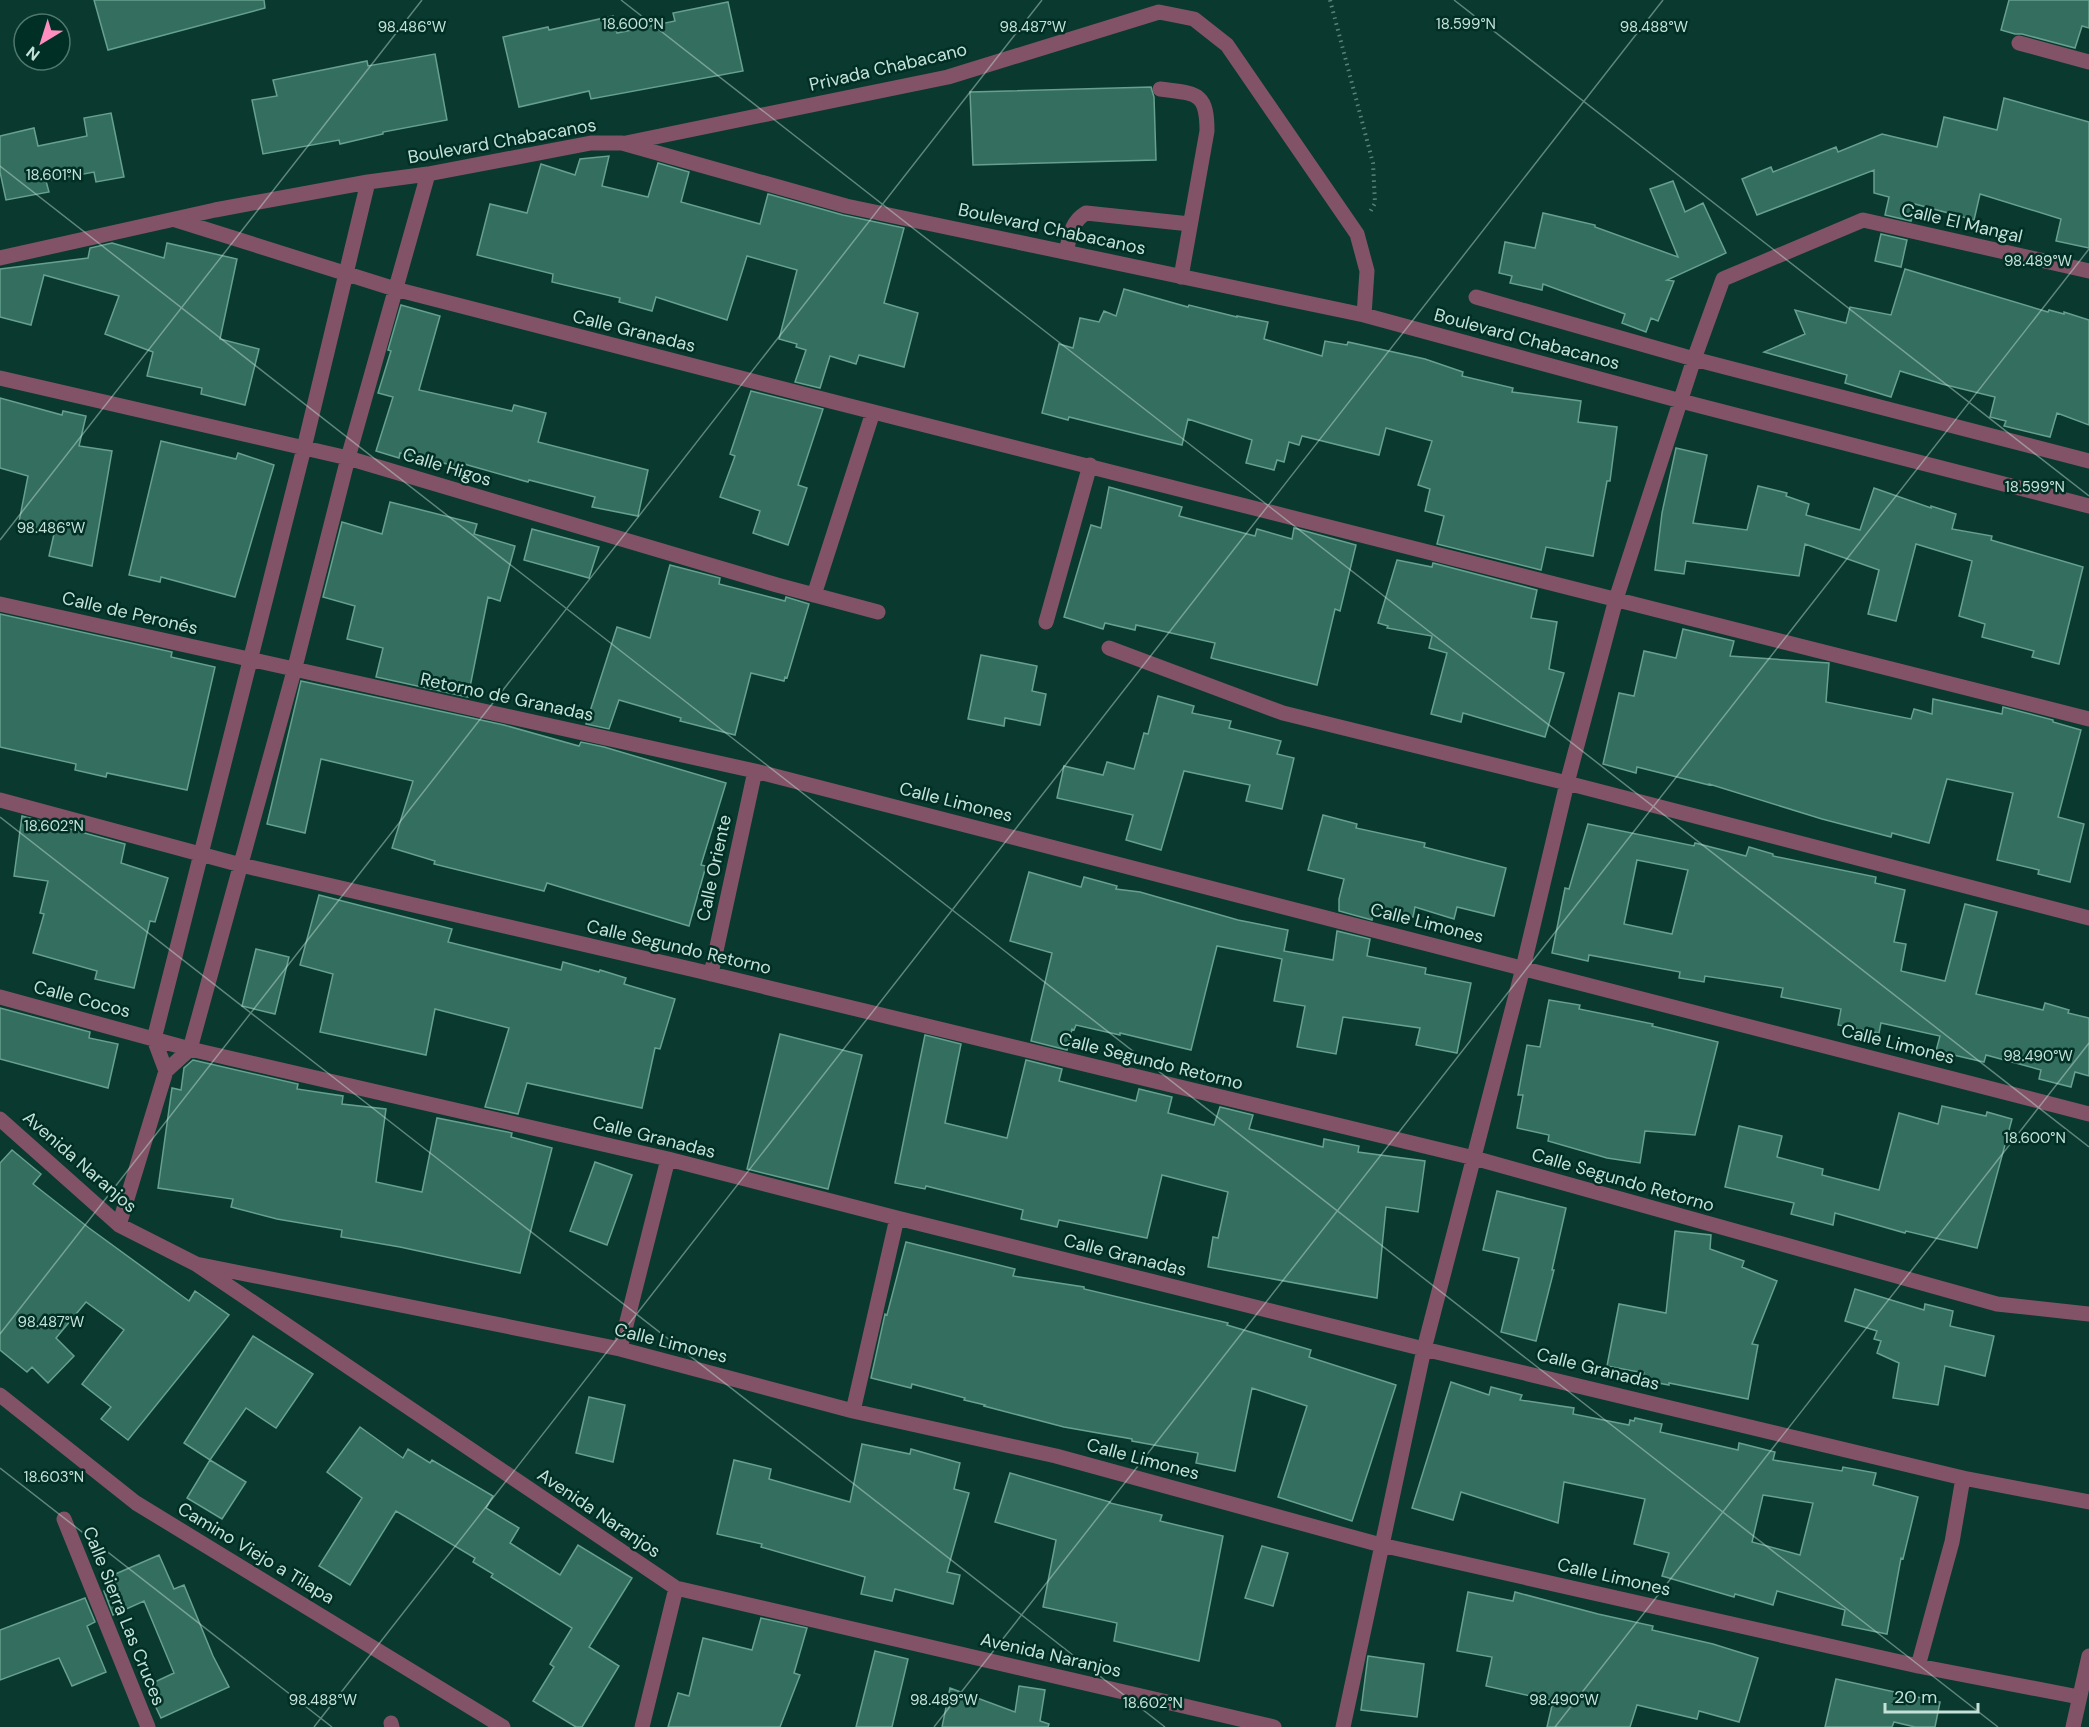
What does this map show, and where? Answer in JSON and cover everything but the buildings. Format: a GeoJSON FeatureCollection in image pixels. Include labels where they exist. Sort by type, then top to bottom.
{"type":"FeatureCollection","features":[{"type":"Feature","properties":{"kind":"street","name":"Privada Chabacano"},"geometry":{"type":"LineString","coordinates":[[622,143],[948,76],[1160,12],[1194,19],[1227,45],[1357,234]]}},
{"type":"Feature","properties":{"kind":"street"},"geometry":{"type":"LineString","coordinates":[[2019,43],[2089,62]]}},
{"type":"Feature","properties":{"kind":"street"},"geometry":{"type":"LineString","coordinates":[[1160,89],[1191,93],[1202,100],[1207,110],[1207,131],[1180,277]]}},
{"type":"Feature","properties":{"kind":"street","name":"Boulevard Chabacanos"},"geometry":{"type":"LineString","coordinates":[[0,258],[173,219],[368,182],[428,174],[591,143],[622,143],[846,206],[1364,315],[1681,401],[2089,506]]}},
{"type":"Feature","properties":{"kind":"street"},"geometry":{"type":"LineString","coordinates":[[119,1225],[166,1071],[190,1049],[294,671],[348,458],[428,174]]}},
{"type":"Feature","properties":{"kind":"street"},"geometry":{"type":"LineString","coordinates":[[166,1071],[154,1039],[251,661],[368,182]]}},
{"type":"Feature","properties":{"kind":"street"},"geometry":{"type":"LineString","coordinates":[[1066,252],[1072,225],[1086,213],[1190,225]]}},
{"type":"Feature","properties":{"kind":"street","name":"Calle Granadas"},"geometry":{"type":"LineString","coordinates":[[173,219],[395,289],[873,412],[1090,465]]}},
{"type":"Feature","properties":{"kind":"street","name":"Calle El Mangal"},"geometry":{"type":"LineString","coordinates":[[1695,359],[1723,279],[1863,220],[2089,271]]}},
{"type":"Feature","properties":{"kind":"street"},"geometry":{"type":"LineString","coordinates":[[1357,234],[1367,271],[1364,315]]}},
{"type":"Feature","properties":{"kind":"street","name":"Boulevard Chabacanos"},"geometry":{"type":"LineString","coordinates":[[1476,297],[1695,359],[2089,461]]}},
{"type":"Feature","properties":{"kind":"street"},"geometry":{"type":"LineString","coordinates":[[1343,1727],[1424,1349],[1523,968],[1567,783],[1616,599],[1695,359]]}},
{"type":"Feature","properties":{"kind":"street","name":"Calle Higos"},"geometry":{"type":"LineString","coordinates":[[0,378],[348,458],[878,612]]}},
{"type":"Feature","properties":{"kind":"street"},"geometry":{"type":"LineString","coordinates":[[814,595],[873,412]]}},
{"type":"Feature","properties":{"kind":"street"},"geometry":{"type":"LineString","coordinates":[[1046,622],[1090,465],[2089,719]]}},
{"type":"Feature","properties":{"kind":"street","name":"Calle de Peronés"},"geometry":{"type":"LineString","coordinates":[[0,604],[251,661]]}},
{"type":"Feature","properties":{"kind":"street"},"geometry":{"type":"LineString","coordinates":[[1109,648],[1283,713],[1567,783],[2089,918]]}},
{"type":"Feature","properties":{"kind":"street","name":"Retorno de Granadas"},"geometry":{"type":"LineString","coordinates":[[251,661],[755,771]]}},
{"type":"Feature","properties":{"kind":"street","name":"Calle Limones"},"geometry":{"type":"LineString","coordinates":[[755,771],[2089,1114]]}},
{"type":"Feature","properties":{"kind":"street","name":"Calle Oriente"},"geometry":{"type":"LineString","coordinates":[[711,974],[755,771]]}},
{"type":"Feature","properties":{"kind":"street","name":"Calle Segundo Retorno"},"geometry":{"type":"LineString","coordinates":[[0,800],[241,866],[711,974],[1473,1158],[1996,1304],[2089,1314]]}},
{"type":"Feature","properties":{"kind":"street","name":"Calle Cocos"},"geometry":{"type":"LineString","coordinates":[[0,997],[154,1039]]}},
{"type":"Feature","properties":{"kind":"street","name":"Calle Granadas"},"geometry":{"type":"LineString","coordinates":[[154,1039],[668,1159],[1424,1349],[1963,1478],[2089,1502]]}},
{"type":"Feature","properties":{"kind":"street","name":"Avenida Naranjos"},"geometry":{"type":"LineString","coordinates":[[0,1119],[119,1225],[196,1264],[676,1588],[1274,1727]]}},
{"type":"Feature","properties":{"kind":"street"},"geometry":{"type":"LineString","coordinates":[[620,1349],[668,1159]]}},
{"type":"Feature","properties":{"kind":"street"},"geometry":{"type":"LineString","coordinates":[[853,1411],[897,1218]]}},
{"type":"Feature","properties":{"kind":"street","name":"Calle Limones"},"geometry":{"type":"LineString","coordinates":[[196,1264],[620,1349],[853,1411],[1056,1456],[1382,1545],[1918,1666],[2079,1697]]}},
{"type":"Feature","properties":{"kind":"street","name":"Camino Viejo a Tilapa"},"geometry":{"type":"LineString","coordinates":[[0,1395],[136,1503],[503,1727]]}},
{"type":"Feature","properties":{"kind":"street"},"geometry":{"type":"LineString","coordinates":[[1918,1666],[1952,1542],[1963,1478]]}},
{"type":"Feature","properties":{"kind":"street","name":"Calle Sierra Las Cruces"},"geometry":{"type":"LineString","coordinates":[[64,1519],[148,1727]]}},
{"type":"Feature","properties":{"kind":"street"},"geometry":{"type":"LineString","coordinates":[[642,1727],[676,1588]]}},
{"type":"Feature","properties":{"kind":"street"},"geometry":{"type":"LineString","coordinates":[[2073,1727],[2089,1656]]}},
{"type":"Feature","properties":{"kind":"path"},"geometry":{"type":"LineString","coordinates":[[1330,0],[1373,163],[1375,203],[1357,234]]}}]}
